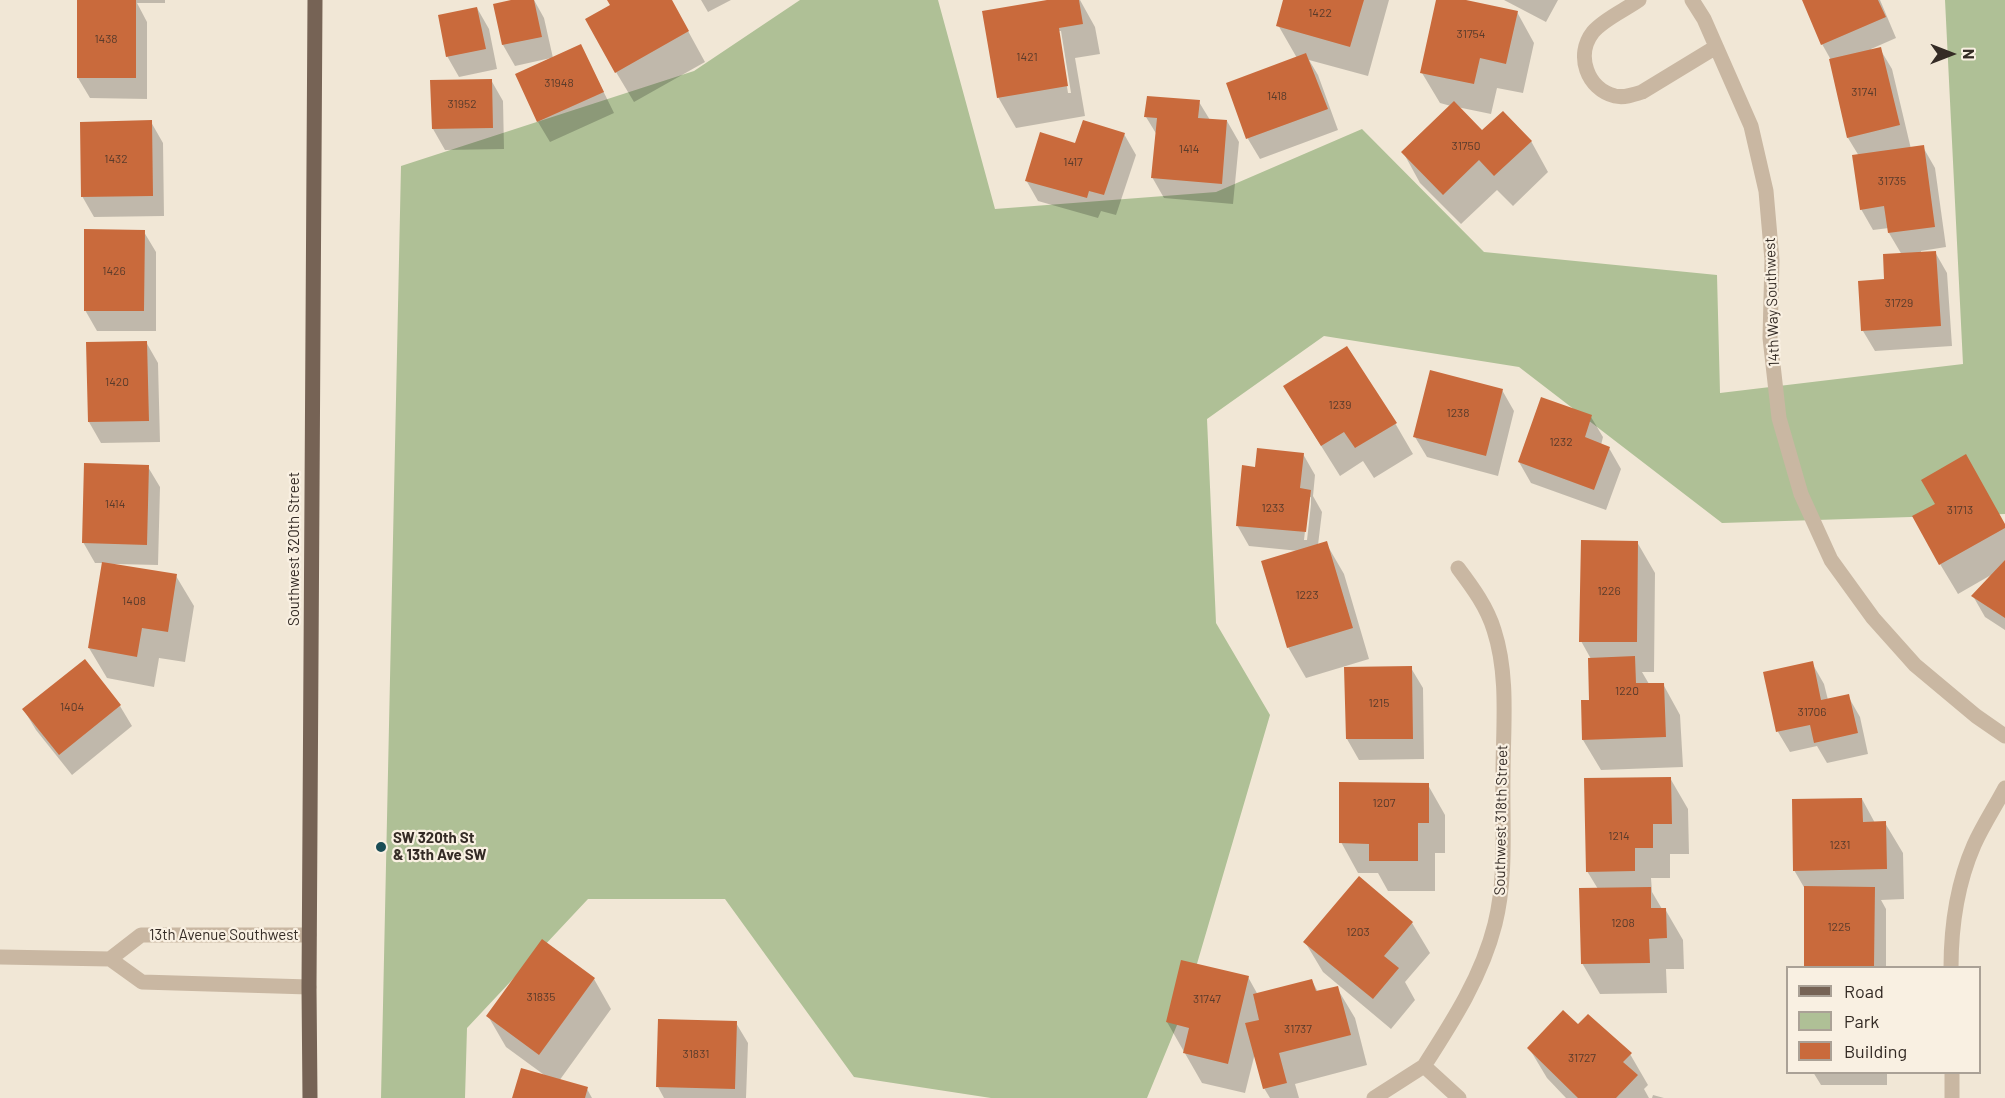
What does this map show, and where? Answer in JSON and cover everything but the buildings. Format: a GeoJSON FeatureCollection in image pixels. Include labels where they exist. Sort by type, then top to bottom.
{"type":"FeatureCollection","features":[{"type":"Feature","properties":{"kind":"main road","name":"Southwest 320th Street"},"geometry":{"type":"LineString","coordinates":[[310,1098],[315,0]]}},
{"type":"Feature","properties":{"kind":"street"},"geometry":{"type":"LineString","coordinates":[[1639,0],[1594,32],[1586,44],[1584,57],[1586,70],[1593,82],[1603,91],[1616,96],[1630,96],[1642,92],[1716,46]]}},
{"type":"Feature","properties":{"kind":"street","name":"14th Way Southwest"},"geometry":{"type":"LineString","coordinates":[[1692,0],[1704,19],[1751,126],[1766,191],[1772,260],[1770,338],[1779,418],[1801,494],[1831,560],[1873,618],[1915,665],[1976,716],[2005,736]]}},
{"type":"Feature","properties":{"kind":"street","name":"Southwest 318th Street"},"geometry":{"type":"LineString","coordinates":[[1424,1065],[1456,1015],[1482,964],[1495,923],[1502,879],[1503,675],[1494,630],[1480,597],[1458,568]]}},
{"type":"Feature","properties":{"kind":"street"},"geometry":{"type":"LineString","coordinates":[[1952,966],[1953,925],[1959,886],[1974,845],[2005,788]]}},
{"type":"Feature","properties":{"kind":"street","name":"13th Avenue Southwest"},"geometry":{"type":"LineString","coordinates":[[110,959],[141,935],[309,935]]}},
{"type":"Feature","properties":{"kind":"street"},"geometry":{"type":"LineString","coordinates":[[0,957],[110,959],[141,982],[309,987]]}},
{"type":"Feature","properties":{"kind":"street"},"geometry":{"type":"LineString","coordinates":[[1374,1098],[1424,1065],[1459,1098]]}},
{"type":"Feature","properties":{"kind":"street"},"geometry":{"type":"LineString","coordinates":[[1952,1074],[1952,1098]]}},
{"type":"Feature","properties":{"kind":"green space"},"geometry":{"type":"Polygon","coordinates":[[[800,0],[938,0],[995,209],[1216,192],[1362,129],[1484,252],[1717,275],[1720,393],[1963,364],[1945,0],[2005,0],[2005,514],[1722,523],[1519,367],[1324,336],[1207,419],[1216,623],[1270,715],[1184,1008],[1147,1098],[991,1098],[854,1077],[725,899],[588,899],[467,1028],[465,1098],[381,1098],[401,166],[694,71],[800,0]]]}},
{"type":"Feature","properties":{"kind":"place","name":"SW 320th St & 13th Ave SW"},"geometry":{"type":"Point","coordinates":[381,847]}}]}
